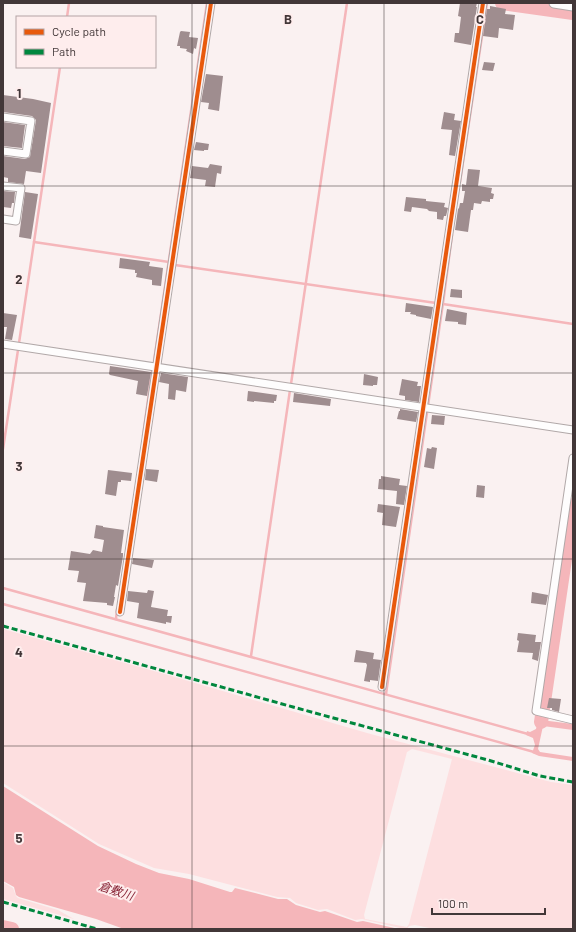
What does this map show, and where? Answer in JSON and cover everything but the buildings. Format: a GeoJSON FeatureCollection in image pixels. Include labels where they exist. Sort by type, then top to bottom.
{"type":"FeatureCollection","features":[{"type":"Feature","properties":{"kind":"street"},"geometry":{"type":"LineString","coordinates":[[120,612],[211,3]]}},
{"type":"Feature","properties":{"kind":"street"},"geometry":{"type":"LineString","coordinates":[[382,687],[427,408],[483,3]]}},
{"type":"Feature","properties":{"kind":"street"},"geometry":{"type":"LineString","coordinates":[[554,3],[573,6]]}},
{"type":"Feature","properties":{"kind":"street"},"geometry":{"type":"LineString","coordinates":[[3,117],[31,122],[26,154],[3,151]]}},
{"type":"Feature","properties":{"kind":"street"},"geometry":{"type":"LineString","coordinates":[[3,186],[21,188],[16,221],[3,219]]}},
{"type":"Feature","properties":{"kind":"street"},"geometry":{"type":"LineString","coordinates":[[3,344],[573,430]]}},
{"type":"Feature","properties":{"kind":"street"},"geometry":{"type":"LineString","coordinates":[[573,458],[536,711],[573,720]]}},
{"type":"Feature","properties":{"kind":"shaded area"},"geometry":{"type":"Polygon","coordinates":[[[3,629],[367,733],[551,782],[573,785],[573,929],[434,929],[415,925],[404,929],[362,919],[355,920],[327,909],[318,910],[296,903],[290,898],[277,897],[189,874],[154,868],[99,844],[3,783],[3,629]],[[412,749],[407,752],[364,915],[365,919],[407,927],[409,924],[452,759],[412,749]]]}},
{"type":"Feature","properties":{"kind":"shaded area"},"geometry":{"type":"Polygon","coordinates":[[[3,882],[13,888],[18,898],[58,910],[74,919],[3,899],[3,882]]]}},
{"type":"Feature","properties":{"kind":"water"},"geometry":{"type":"Polygon","coordinates":[[[538,719],[573,724],[573,730],[543,726],[538,749],[540,752],[573,757],[573,761],[539,756],[532,753],[535,745],[533,738],[526,735],[527,731],[530,732],[536,729],[538,719]]]}},
{"type":"Feature","properties":{"kind":"water","name":"倉敷川"},"geometry":{"type":"Polygon","coordinates":[[[3,786],[98,846],[159,873],[189,879],[230,892],[232,892],[235,888],[278,899],[287,899],[296,905],[320,912],[325,911],[357,922],[363,921],[399,929],[124,929],[96,919],[19,897],[16,895],[14,887],[3,881],[3,786]]]}},
{"type":"Feature","properties":{"kind":"waterway"},"geometry":{"type":"LineString","coordinates":[[67,16],[69,3]]}},
{"type":"Feature","properties":{"kind":"waterway"},"geometry":{"type":"LineString","coordinates":[[154,361],[207,3]]}},
{"type":"Feature","properties":{"kind":"waterway"},"geometry":{"type":"LineString","coordinates":[[291,384],[347,3]]}},
{"type":"Feature","properties":{"kind":"waterway"},"geometry":{"type":"LineString","coordinates":[[460,182],[487,3]]}},
{"type":"Feature","properties":{"kind":"waterway"},"geometry":{"type":"LineString","coordinates":[[502,3],[573,13]]}},
{"type":"Feature","properties":{"kind":"waterway"},"geometry":{"type":"LineString","coordinates":[[19,343],[60,68]]}},
{"type":"Feature","properties":{"kind":"waterway"},"geometry":{"type":"LineString","coordinates":[[386,694],[452,235]]}},
{"type":"Feature","properties":{"kind":"waterway"},"geometry":{"type":"LineString","coordinates":[[34,242],[169,262]]}},
{"type":"Feature","properties":{"kind":"waterway"},"geometry":{"type":"LineString","coordinates":[[175,265],[436,303]]}},
{"type":"Feature","properties":{"kind":"waterway"},"geometry":{"type":"LineString","coordinates":[[443,304],[573,324]]}},
{"type":"Feature","properties":{"kind":"waterway"},"geometry":{"type":"LineString","coordinates":[[3,449],[18,350]]}},
{"type":"Feature","properties":{"kind":"waterway"},"geometry":{"type":"LineString","coordinates":[[143,436],[152,371]]}},
{"type":"Feature","properties":{"kind":"waterway"},"geometry":{"type":"LineString","coordinates":[[251,656],[290,390]]}},
{"type":"Feature","properties":{"kind":"waterway"},"geometry":{"type":"LineString","coordinates":[[541,722],[573,505]]}},
{"type":"Feature","properties":{"kind":"waterway"},"geometry":{"type":"LineString","coordinates":[[3,588],[528,734]]}},
{"type":"Feature","properties":{"kind":"waterway"},"geometry":{"type":"LineString","coordinates":[[3,604],[534,752]]}},
{"type":"Feature","properties":{"kind":"waterway"},"geometry":{"type":"LineString","coordinates":[[116,619],[117,609]]}},
{"type":"Feature","properties":{"kind":"waterway"},"geometry":{"type":"LineString","coordinates":[[3,927],[12,929]]}},
{"type":"Feature","properties":{"kind":"marked path"},"geometry":{"type":"LineString","coordinates":[[3,626],[488,760],[540,776],[573,782]]}},
{"type":"Feature","properties":{"kind":"marked path"},"geometry":{"type":"LineString","coordinates":[[3,902],[97,929]]}},
{"type":"Feature","properties":{"kind":"cycle path"},"geometry":{"type":"LineString","coordinates":[[120,612],[211,3]]}},
{"type":"Feature","properties":{"kind":"cycle path"},"geometry":{"type":"LineString","coordinates":[[382,687],[483,3]]}}]}
